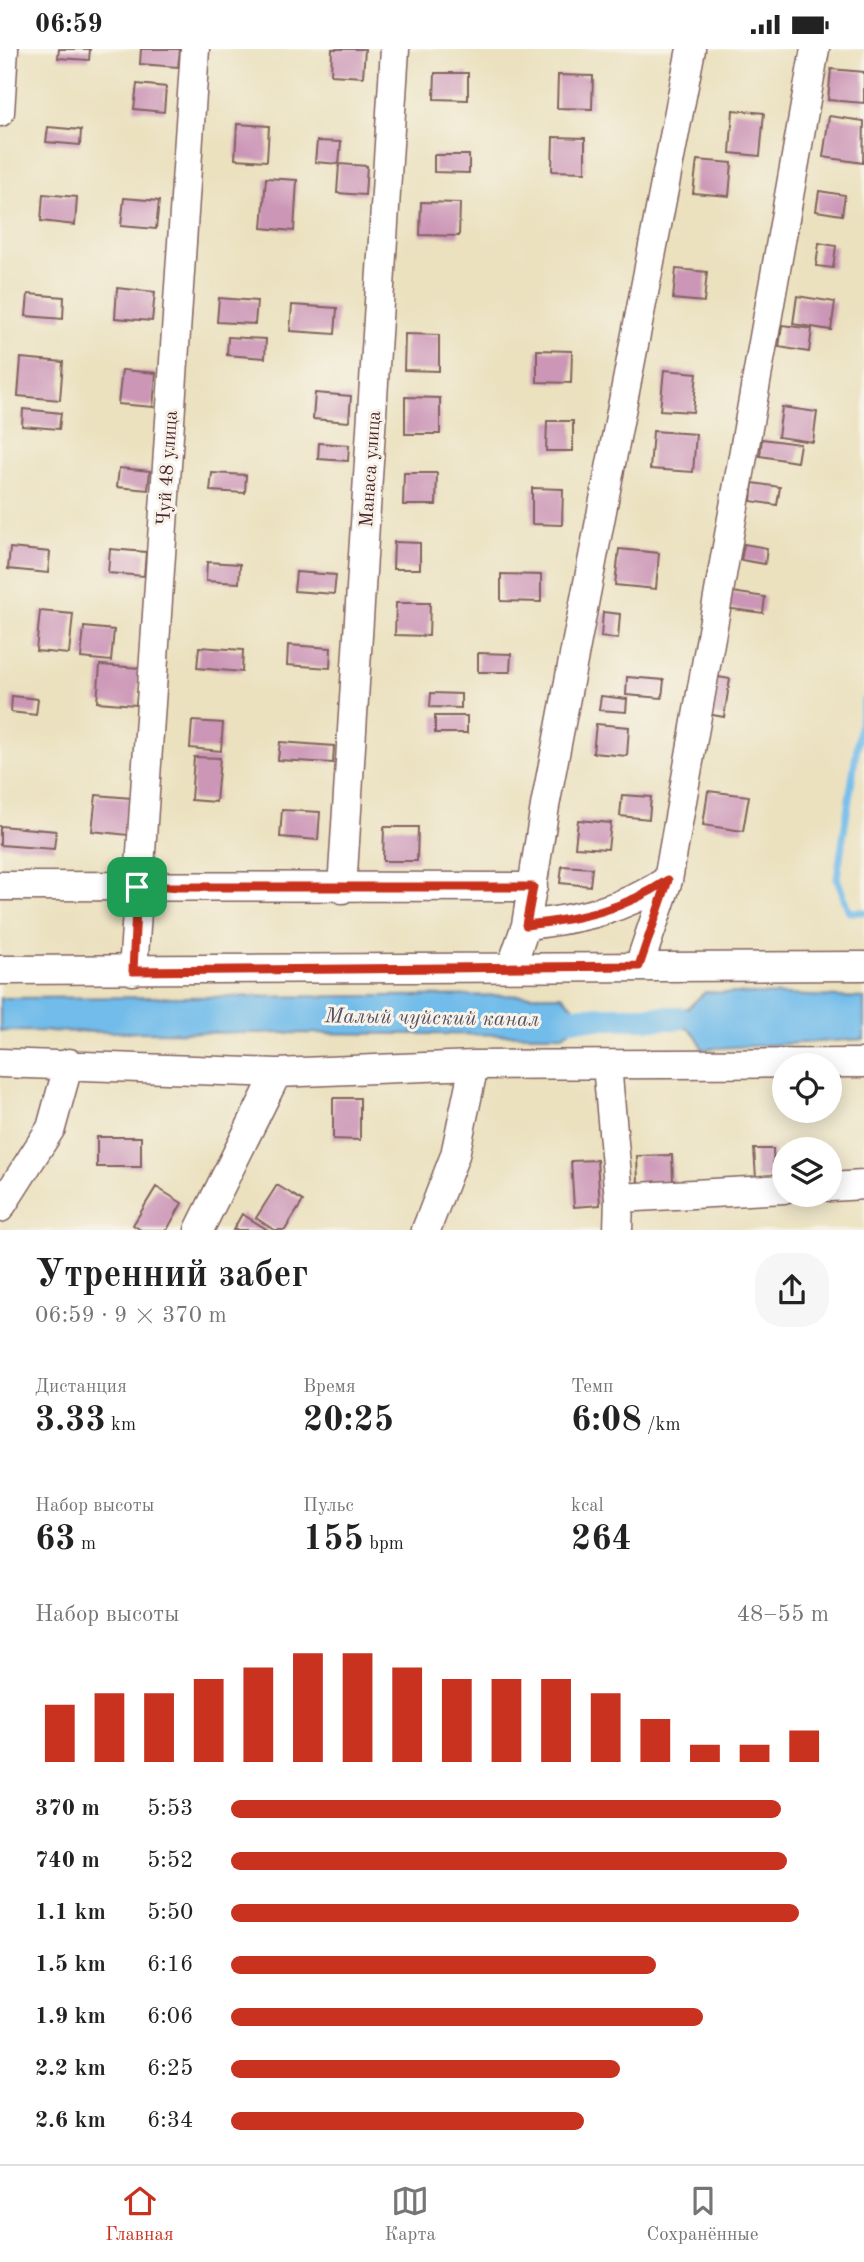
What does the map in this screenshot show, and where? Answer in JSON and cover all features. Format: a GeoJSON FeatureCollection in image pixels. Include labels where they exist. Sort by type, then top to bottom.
{"type":"FeatureCollection","features":[{"type":"Feature","properties":{"kind":"street"},"geometry":{"type":"LineString","coordinates":[[0,112],[4,49]]}},
{"type":"Feature","properties":{"kind":"street","name":"Чуй 48 улица"},"geometry":{"type":"LineString","coordinates":[[133,971],[195,49]]}},
{"type":"Feature","properties":{"kind":"street","name":"Манаса улица"},"geometry":{"type":"LineString","coordinates":[[342,889],[395,49]]}},
{"type":"Feature","properties":{"kind":"street"},"geometry":{"type":"LineString","coordinates":[[512,965],[526,925],[545,806],[691,49]]}},
{"type":"Feature","properties":{"kind":"street"},"geometry":{"type":"LineString","coordinates":[[639,966],[668,880],[815,49]]}},
{"type":"Feature","properties":{"kind":"street"},"geometry":{"type":"LineString","coordinates":[[526,925],[610,910],[638,900],[668,880]]}},
{"type":"Feature","properties":{"kind":"street"},"geometry":{"type":"LineString","coordinates":[[0,886],[342,889],[533,887]]}},
{"type":"Feature","properties":{"kind":"street"},"geometry":{"type":"LineString","coordinates":[[0,970],[133,971],[512,965],[864,966]]}},
{"type":"Feature","properties":{"kind":"street"},"geometry":{"type":"LineString","coordinates":[[0,1063],[69,1063],[278,1073],[474,1065],[864,1063]]}},
{"type":"Feature","properties":{"kind":"street"},"geometry":{"type":"LineString","coordinates":[[0,1207],[51,1128],[69,1063]]}},
{"type":"Feature","properties":{"kind":"street"},"geometry":{"type":"LineString","coordinates":[[426,1230],[455,1155],[474,1065]]}},
{"type":"Feature","properties":{"kind":"street"},"geometry":{"type":"LineString","coordinates":[[607,1066],[619,1198],[618,1230]]}},
{"type":"Feature","properties":{"kind":"street"},"geometry":{"type":"LineString","coordinates":[[199,1230],[278,1073]]}},
{"type":"Feature","properties":{"kind":"street"},"geometry":{"type":"LineString","coordinates":[[842,1186],[864,1185]]}},
{"type":"Feature","properties":{"kind":"street"},"geometry":{"type":"LineString","coordinates":[[619,1198],[772,1190]]}},
{"type":"Feature","properties":{"kind":"water"},"geometry":{"type":"Polygon","coordinates":[[[705,992],[864,998],[864,1039],[702,1049],[694,1033],[688,1029],[647,1026],[647,1011],[688,1008],[705,992]]]}},
{"type":"Feature","properties":{"kind":"water"},"geometry":{"type":"Polygon","coordinates":[[[562,995],[577,1009],[597,1011],[596,1026],[576,1025],[563,1035],[0,1031],[0,998],[562,995]]]}},
{"type":"Feature","properties":{"kind":"building"},"geometry":{"type":"Polygon","coordinates":[[[59,49],[90,49],[89,60],[58,58],[59,49]]]}},
{"type":"Feature","properties":{"kind":"building"},"geometry":{"type":"Polygon","coordinates":[[[141,49],[180,49],[178,67],[140,64],[141,49]]]}},
{"type":"Feature","properties":{"kind":"building"},"geometry":{"type":"Polygon","coordinates":[[[332,49],[365,49],[363,77],[331,75],[332,49]]]}},
{"type":"Feature","properties":{"kind":"building"},"geometry":{"type":"Polygon","coordinates":[[[831,69],[864,72],[864,103],[828,100],[831,69]]]}},
{"type":"Feature","properties":{"kind":"building"},"geometry":{"type":"Polygon","coordinates":[[[435,73],[468,73],[468,100],[434,99],[435,73]]]}},
{"type":"Feature","properties":{"kind":"building"},"geometry":{"type":"Polygon","coordinates":[[[558,75],[593,76],[592,109],[557,108],[558,75]]]}},
{"type":"Feature","properties":{"kind":"building"},"geometry":{"type":"Polygon","coordinates":[[[137,84],[166,87],[164,112],[134,109],[137,84]]]}},
{"type":"Feature","properties":{"kind":"building"},"geometry":{"type":"Polygon","coordinates":[[[733,110],[764,113],[760,156],[730,153],[733,110]]]}},
{"type":"Feature","properties":{"kind":"building"},"geometry":{"type":"Polygon","coordinates":[[[829,116],[864,121],[863,163],[823,157],[829,116]]]}},
{"type":"Feature","properties":{"kind":"building"},"geometry":{"type":"Polygon","coordinates":[[[237,124],[269,126],[267,161],[235,159],[237,124]]]}},
{"type":"Feature","properties":{"kind":"building"},"geometry":{"type":"Polygon","coordinates":[[[48,127],[81,130],[80,145],[46,142],[48,127]]]}},
{"type":"Feature","properties":{"kind":"building"},"geometry":{"type":"Polygon","coordinates":[[[553,137],[585,138],[585,172],[552,171],[553,137]]]}},
{"type":"Feature","properties":{"kind":"building"},"geometry":{"type":"Polygon","coordinates":[[[317,141],[341,142],[339,164],[315,162],[317,141]]]}},
{"type":"Feature","properties":{"kind":"building"},"geometry":{"type":"Polygon","coordinates":[[[434,155],[469,155],[469,173],[434,172],[434,155]]]}},
{"type":"Feature","properties":{"kind":"building"},"geometry":{"type":"Polygon","coordinates":[[[697,160],[732,163],[729,196],[693,193],[697,160]]]}},
{"type":"Feature","properties":{"kind":"building"},"geometry":{"type":"Polygon","coordinates":[[[339,164],[367,166],[365,195],[337,193],[339,164]]]}},
{"type":"Feature","properties":{"kind":"building"},"geometry":{"type":"Polygon","coordinates":[[[266,178],[297,180],[294,231],[262,228],[266,178]]]}},
{"type":"Feature","properties":{"kind":"building"},"geometry":{"type":"Polygon","coordinates":[[[819,191],[845,195],[842,215],[816,211],[819,191]]]}},
{"type":"Feature","properties":{"kind":"building"},"geometry":{"type":"Polygon","coordinates":[[[43,194],[77,197],[75,225],[41,221],[43,194]]]}},
{"type":"Feature","properties":{"kind":"building"},"geometry":{"type":"Polygon","coordinates":[[[124,198],[159,201],[156,229],[121,226],[124,198]]]}},
{"type":"Feature","properties":{"kind":"building"},"geometry":{"type":"Polygon","coordinates":[[[421,202],[460,203],[459,236],[420,235],[421,202]]]}},
{"type":"Feature","properties":{"kind":"building"},"geometry":{"type":"Polygon","coordinates":[[[819,243],[836,246],[833,268],[816,266],[819,243]]]}},
{"type":"Feature","properties":{"kind":"building"},"geometry":{"type":"Polygon","coordinates":[[[676,269],[707,272],[704,302],[673,299],[676,269]]]}},
{"type":"Feature","properties":{"kind":"building"},"geometry":{"type":"Polygon","coordinates":[[[117,288],[155,292],[152,321],[115,318],[117,288]]]}},
{"type":"Feature","properties":{"kind":"building"},"geometry":{"type":"Polygon","coordinates":[[[28,294],[64,297],[63,319],[26,316],[28,294]]]}},
{"type":"Feature","properties":{"kind":"building"},"geometry":{"type":"Polygon","coordinates":[[[797,296],[835,302],[831,330],[793,324],[797,296]]]}},
{"type":"Feature","properties":{"kind":"building"},"geometry":{"type":"Polygon","coordinates":[[[219,298],[257,301],[255,324],[217,322],[219,298]]]}},
{"type":"Feature","properties":{"kind":"building"},"geometry":{"type":"Polygon","coordinates":[[[292,305],[337,308],[335,334],[290,331],[292,305]]]}},
{"type":"Feature","properties":{"kind":"building"},"geometry":{"type":"Polygon","coordinates":[[[782,325],[812,329],[809,352],[779,347],[782,325]]]}},
{"type":"Feature","properties":{"kind":"building"},"geometry":{"type":"Polygon","coordinates":[[[405,334],[439,335],[439,371],[404,370],[405,334]]]}},
{"type":"Feature","properties":{"kind":"building"},"geometry":{"type":"Polygon","coordinates":[[[228,337],[266,339],[265,358],[227,355],[228,337]]]}},
{"type":"Feature","properties":{"kind":"building"},"geometry":{"type":"Polygon","coordinates":[[[537,350],[572,351],[571,383],[537,382],[537,350]]]}},
{"type":"Feature","properties":{"kind":"building"},"geometry":{"type":"Polygon","coordinates":[[[21,358],[63,362],[60,400],[18,396],[21,358]]]}},
{"type":"Feature","properties":{"kind":"building"},"geometry":{"type":"Polygon","coordinates":[[[122,370],[156,373],[153,407],[118,404],[122,370]]]}},
{"type":"Feature","properties":{"kind":"building"},"geometry":{"type":"Polygon","coordinates":[[[664,370],[697,373],[693,412],[660,410],[664,370]]]}},
{"type":"Feature","properties":{"kind":"building"},"geometry":{"type":"Polygon","coordinates":[[[315,393],[351,396],[349,422],[313,419],[315,393]]]}},
{"type":"Feature","properties":{"kind":"building"},"geometry":{"type":"Polygon","coordinates":[[[405,397],[440,398],[440,434],[405,434],[405,397]]]}},
{"type":"Feature","properties":{"kind":"building"},"geometry":{"type":"Polygon","coordinates":[[[782,407],[817,412],[813,442],[778,437],[782,407]]]}},
{"type":"Feature","properties":{"kind":"building"},"geometry":{"type":"Polygon","coordinates":[[[23,409],[61,413],[59,429],[22,426],[23,409]]]}},
{"type":"Feature","properties":{"kind":"building"},"geometry":{"type":"Polygon","coordinates":[[[547,421],[573,421],[573,451],[546,451],[547,421]]]}},
{"type":"Feature","properties":{"kind":"building"},"geometry":{"type":"Polygon","coordinates":[[[653,431],[696,434],[693,472],[650,469],[653,431]]]}},
{"type":"Feature","properties":{"kind":"building"},"geometry":{"type":"Polygon","coordinates":[[[762,439],[800,444],[797,462],[760,456],[762,439]]]}},
{"type":"Feature","properties":{"kind":"building"},"geometry":{"type":"Polygon","coordinates":[[[319,443],[349,445],[348,461],[318,459],[319,443]]]}},
{"type":"Feature","properties":{"kind":"building"},"geometry":{"type":"Polygon","coordinates":[[[119,468],[150,471],[148,490],[117,487],[119,468]]]}},
{"type":"Feature","properties":{"kind":"building"},"geometry":{"type":"Polygon","coordinates":[[[212,473],[246,475],[245,493],[210,491],[212,473]]]}},
{"type":"Feature","properties":{"kind":"building"},"geometry":{"type":"Polygon","coordinates":[[[404,473],[437,473],[436,505],[403,505],[404,473]]]}},
{"type":"Feature","properties":{"kind":"building"},"geometry":{"type":"Polygon","coordinates":[[[753,483],[780,487],[777,505],[751,501],[753,483]]]}},
{"type":"Feature","properties":{"kind":"building"},"geometry":{"type":"Polygon","coordinates":[[[532,488],[563,489],[562,525],[532,524],[532,488]]]}},
{"type":"Feature","properties":{"kind":"building"},"geometry":{"type":"Polygon","coordinates":[[[394,542],[420,543],[420,569],[393,569],[394,542]]]}},
{"type":"Feature","properties":{"kind":"building"},"geometry":{"type":"Polygon","coordinates":[[[744,544],[767,548],[765,564],[741,560],[744,544]]]}},
{"type":"Feature","properties":{"kind":"building"},"geometry":{"type":"Polygon","coordinates":[[[10,548],[50,552],[48,573],[8,569],[10,548]]]}},
{"type":"Feature","properties":{"kind":"building"},"geometry":{"type":"Polygon","coordinates":[[[110,549],[146,552],[144,576],[108,573],[110,549]]]}},
{"type":"Feature","properties":{"kind":"building"},"geometry":{"type":"Polygon","coordinates":[[[619,549],[659,553],[656,589],[615,585],[619,549]]]}},
{"type":"Feature","properties":{"kind":"building"},"geometry":{"type":"Polygon","coordinates":[[[207,562],[240,564],[239,583],[206,581],[207,562]]]}},
{"type":"Feature","properties":{"kind":"building"},"geometry":{"type":"Polygon","coordinates":[[[296,572],[336,575],[334,594],[294,591],[296,572]]]}},
{"type":"Feature","properties":{"kind":"building"},"geometry":{"type":"Polygon","coordinates":[[[501,574],[541,575],[541,602],[501,601],[501,574]]]}},
{"type":"Feature","properties":{"kind":"building"},"geometry":{"type":"Polygon","coordinates":[[[726,591],[765,597],[763,613],[724,608],[726,591]]]}},
{"type":"Feature","properties":{"kind":"building"},"geometry":{"type":"Polygon","coordinates":[[[396,603],[430,603],[429,636],[395,635],[396,603]]]}},
{"type":"Feature","properties":{"kind":"building"},"geometry":{"type":"Polygon","coordinates":[[[40,611],[73,614],[69,654],[36,651],[40,611]]]}},
{"type":"Feature","properties":{"kind":"building"},"geometry":{"type":"Polygon","coordinates":[[[603,612],[620,614],[618,639],[601,637],[603,612]]]}},
{"type":"Feature","properties":{"kind":"building"},"geometry":{"type":"Polygon","coordinates":[[[84,627],[114,630],[111,661],[81,658],[84,627]]]}},
{"type":"Feature","properties":{"kind":"building"},"geometry":{"type":"Polygon","coordinates":[[[288,645],[331,648],[330,668],[287,665],[288,645]]]}},
{"type":"Feature","properties":{"kind":"building"},"geometry":{"type":"Polygon","coordinates":[[[199,647],[243,650],[242,672],[197,668],[199,647]]]}},
{"type":"Feature","properties":{"kind":"building"},"geometry":{"type":"Polygon","coordinates":[[[478,653],[511,654],[510,672],[478,672],[478,653]]]}},
{"type":"Feature","properties":{"kind":"building"},"geometry":{"type":"Polygon","coordinates":[[[100,665],[140,668],[136,705],[97,702],[100,665]]]}},
{"type":"Feature","properties":{"kind":"building"},"geometry":{"type":"Polygon","coordinates":[[[712,676],[730,679],[724,717],[707,714],[712,676]]]}},
{"type":"Feature","properties":{"kind":"building"},"geometry":{"type":"Polygon","coordinates":[[[627,677],[664,680],[662,698],[626,695],[627,677]]]}},
{"type":"Feature","properties":{"kind":"building"},"geometry":{"type":"Polygon","coordinates":[[[431,693],[461,694],[461,708],[430,707],[431,693]]]}},
{"type":"Feature","properties":{"kind":"building"},"geometry":{"type":"Polygon","coordinates":[[[12,696],[38,699],[36,715],[11,712],[12,696]]]}},
{"type":"Feature","properties":{"kind":"building"},"geometry":{"type":"Polygon","coordinates":[[[601,696],[627,699],[626,712],[599,710],[601,696]]]}},
{"type":"Feature","properties":{"kind":"building"},"geometry":{"type":"Polygon","coordinates":[[[435,716],[467,716],[467,733],[435,733],[435,716]]]}},
{"type":"Feature","properties":{"kind":"building"},"geometry":{"type":"Polygon","coordinates":[[[192,721],[223,723],[221,751],[190,748],[192,721]]]}},
{"type":"Feature","properties":{"kind":"building"},"geometry":{"type":"Polygon","coordinates":[[[596,724],[629,727],[627,756],[593,753],[596,724]]]}},
{"type":"Feature","properties":{"kind":"building"},"geometry":{"type":"Polygon","coordinates":[[[280,742],[334,746],[333,763],[278,760],[280,742]]]}},
{"type":"Feature","properties":{"kind":"building"},"geometry":{"type":"Polygon","coordinates":[[[194,757],[220,758],[216,802],[191,800],[194,757]]]}},
{"type":"Feature","properties":{"kind":"building"},"geometry":{"type":"Polygon","coordinates":[[[708,791],[749,796],[743,831],[703,825],[708,791]]]}},
{"type":"Feature","properties":{"kind":"building"},"geometry":{"type":"Polygon","coordinates":[[[96,795],[131,798],[128,835],[92,831],[96,795]]]}},
{"type":"Feature","properties":{"kind":"building"},"geometry":{"type":"Polygon","coordinates":[[[622,795],[651,797],[649,819],[620,816],[622,795]]]}},
{"type":"Feature","properties":{"kind":"building"},"geometry":{"type":"Polygon","coordinates":[[[282,810],[320,812],[318,840],[280,837],[282,810]]]}},
{"type":"Feature","properties":{"kind":"building"},"geometry":{"type":"Polygon","coordinates":[[[578,820],[611,823],[608,849],[575,847],[578,820]]]}},
{"type":"Feature","properties":{"kind":"building"},"geometry":{"type":"Polygon","coordinates":[[[0,826],[56,831],[54,849],[0,845],[0,826]]]}},
{"type":"Feature","properties":{"kind":"building"},"geometry":{"type":"Polygon","coordinates":[[[384,827],[418,827],[417,861],[383,861],[384,827]]]}},
{"type":"Feature","properties":{"kind":"building"},"geometry":{"type":"Polygon","coordinates":[[[562,866],[592,868],[590,886],[560,883],[562,866]]]}},
{"type":"Feature","properties":{"kind":"building"},"geometry":{"type":"Polygon","coordinates":[[[333,1098],[360,1098],[360,1140],[333,1139],[333,1098]]]}},
{"type":"Feature","properties":{"kind":"building"},"geometry":{"type":"Polygon","coordinates":[[[97,1137],[141,1137],[141,1167],[97,1167],[97,1137]]]}},
{"type":"Feature","properties":{"kind":"building"},"geometry":{"type":"Polygon","coordinates":[[[754,1149],[772,1149],[772,1177],[756,1178],[754,1149]]]}},
{"type":"Feature","properties":{"kind":"building"},"geometry":{"type":"Polygon","coordinates":[[[672,1155],[673,1182],[638,1184],[637,1156],[672,1155]]]}},
{"type":"Feature","properties":{"kind":"building"},"geometry":{"type":"Polygon","coordinates":[[[597,1160],[600,1205],[574,1207],[571,1161],[597,1160]]]}},
{"type":"Feature","properties":{"kind":"building"},"geometry":{"type":"Polygon","coordinates":[[[277,1185],[303,1201],[285,1230],[274,1230],[256,1218],[277,1185]]]}},
{"type":"Feature","properties":{"kind":"building"},"geometry":{"type":"Polygon","coordinates":[[[156,1187],[182,1203],[167,1230],[141,1230],[133,1225],[156,1187]]]}},
{"type":"Feature","properties":{"kind":"building"},"geometry":{"type":"Polygon","coordinates":[[[242,1214],[268,1230],[233,1230],[242,1214]]]}},
{"type":"Feature","properties":{"kind":"waterway"},"geometry":{"type":"LineString","coordinates":[[864,701],[837,878],[849,912],[864,912]]}},
{"type":"Feature","properties":{"kind":"waterway","name":"Малый чуйский канал"},"geometry":{"type":"LineString","coordinates":[[564,1018],[678,1018]]}},
{"type":"Feature","properties":{"kind":"route"},"geometry":{"type":"LineString","coordinates":[[668,880],[639,966],[512,965],[133,971],[137,887],[533,887],[526,925],[562,921],[610,910],[638,900],[668,880]]}}]}
